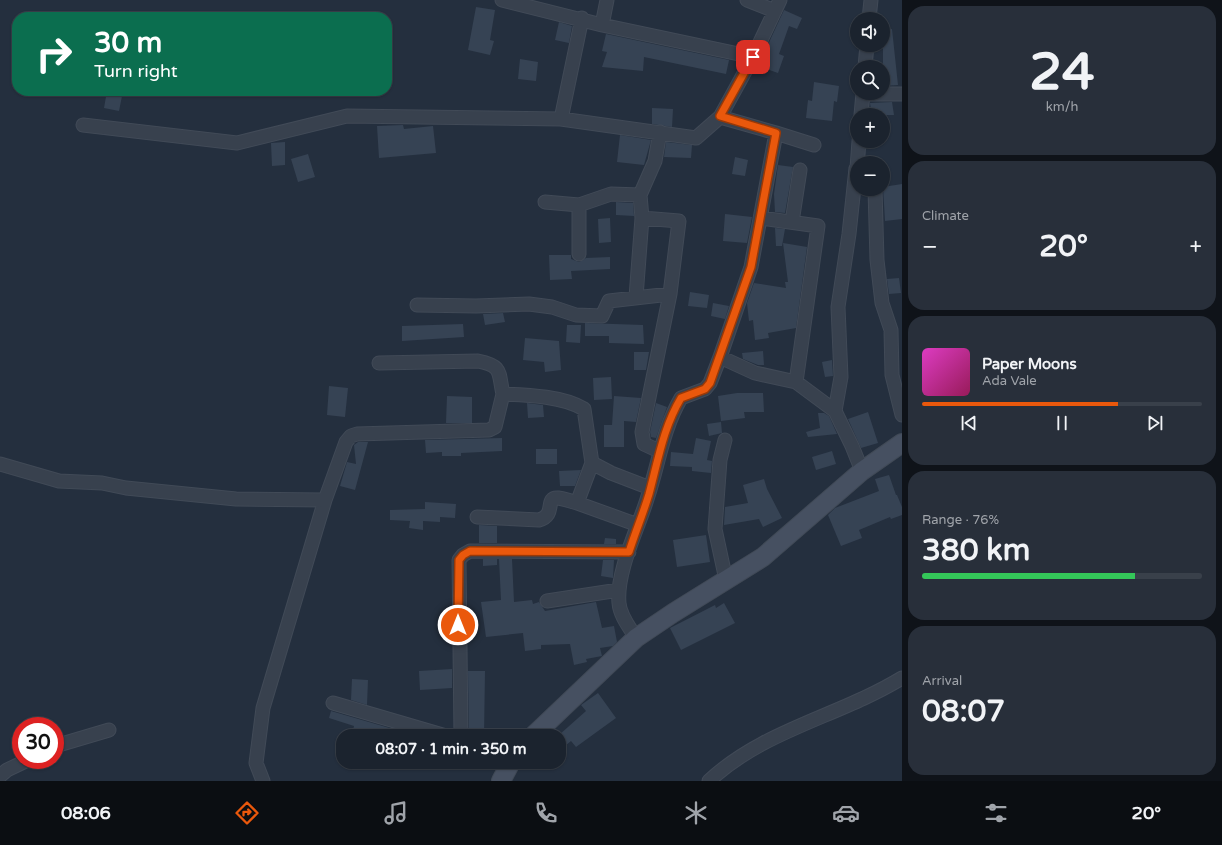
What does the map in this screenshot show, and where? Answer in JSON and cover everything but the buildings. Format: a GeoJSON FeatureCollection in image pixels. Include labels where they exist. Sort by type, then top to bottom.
{"type":"FeatureCollection","features":[{"type":"Feature","properties":{"kind":"street"},"geometry":{"type":"LineString","coordinates":[[502,0],[582,18],[602,25],[753,57]]}},
{"type":"Feature","properties":{"kind":"street"},"geometry":{"type":"LineString","coordinates":[[602,25],[607,0]]}},
{"type":"Feature","properties":{"kind":"street"},"geometry":{"type":"LineString","coordinates":[[83,125],[237,143],[347,116],[562,119],[696,138],[720,116],[753,57],[778,5],[747,0]]}},
{"type":"Feature","properties":{"kind":"street"},"geometry":{"type":"LineString","coordinates":[[870,12],[871,0]]}},
{"type":"Feature","properties":{"kind":"street"},"geometry":{"type":"LineString","coordinates":[[562,119],[582,18]]}},
{"type":"Feature","properties":{"kind":"street"},"geometry":{"type":"LineString","coordinates":[[890,94],[902,94]]}},
{"type":"Feature","properties":{"kind":"street"},"geometry":{"type":"LineString","coordinates":[[720,116],[814,145]]}},
{"type":"Feature","properties":{"kind":"street"},"geometry":{"type":"LineString","coordinates":[[636,297],[642,218],[640,195],[655,161],[660,132]]}},
{"type":"Feature","properties":{"kind":"street"},"geometry":{"type":"LineString","coordinates":[[636,638],[619,605],[618,590],[650,488],[659,451],[669,420],[681,398],[705,389],[710,383],[720,357],[751,267],[776,133]]}},
{"type":"Feature","properties":{"kind":"street"},"geometry":{"type":"LineString","coordinates":[[792,222],[800,170]]}},
{"type":"Feature","properties":{"kind":"street"},"geometry":{"type":"LineString","coordinates":[[545,202],[579,205],[611,194],[640,195]]}},
{"type":"Feature","properties":{"kind":"street"},"geometry":{"type":"LineString","coordinates":[[835,411],[841,377],[838,307],[854,196]]}},
{"type":"Feature","properties":{"kind":"street"},"geometry":{"type":"LineString","coordinates":[[875,196],[877,260],[882,303],[891,330],[892,375],[902,415]]}},
{"type":"Feature","properties":{"kind":"street"},"geometry":{"type":"LineString","coordinates":[[579,205],[579,254]]}},
{"type":"Feature","properties":{"kind":"street"},"geometry":{"type":"LineString","coordinates":[[642,218],[679,220],[670,294],[642,432],[644,444],[659,451]]}},
{"type":"Feature","properties":{"kind":"street"},"geometry":{"type":"LineString","coordinates":[[761,218],[818,226],[796,382]]}},
{"type":"Feature","properties":{"kind":"street"},"geometry":{"type":"LineString","coordinates":[[417,305],[476,306],[529,304],[552,307],[576,315],[602,316],[609,301],[670,294]]}},
{"type":"Feature","properties":{"kind":"street"},"geometry":{"type":"LineString","coordinates":[[720,357],[755,373],[796,382],[835,411],[862,471]]}},
{"type":"Feature","properties":{"kind":"street"},"geometry":{"type":"LineString","coordinates":[[263,781],[256,763],[263,708],[325,500],[346,442],[351,436],[357,434],[489,430],[495,427],[503,394],[498,371],[492,364],[478,361],[379,363]]}},
{"type":"Feature","properties":{"kind":"street"},"geometry":{"type":"LineString","coordinates":[[503,394],[532,395],[577,404],[584,408],[592,463],[577,503]]}},
{"type":"Feature","properties":{"kind":"street"},"geometry":{"type":"LineString","coordinates":[[725,440],[720,460],[715,529],[726,580]]}},
{"type":"Feature","properties":{"kind":"street"},"geometry":{"type":"LineString","coordinates":[[540,729],[636,638],[764,556],[862,471],[902,443]]}},
{"type":"Feature","properties":{"kind":"street"},"geometry":{"type":"LineString","coordinates":[[592,463],[611,473],[650,488]]}},
{"type":"Feature","properties":{"kind":"street"},"geometry":{"type":"LineString","coordinates":[[0,464],[59,481],[102,483],[126,488],[236,499],[325,500]]}},
{"type":"Feature","properties":{"kind":"street"},"geometry":{"type":"LineString","coordinates":[[477,517],[539,520],[546,518],[549,515],[550,502],[556,498],[577,503],[638,525]]}},
{"type":"Feature","properties":{"kind":"street"},"geometry":{"type":"LineString","coordinates":[[461,729],[459,560],[463,555],[470,551],[629,552]]}},
{"type":"Feature","properties":{"kind":"street"},"geometry":{"type":"LineString","coordinates":[[547,601],[618,590]]}},
{"type":"Feature","properties":{"kind":"street"},"geometry":{"type":"LineString","coordinates":[[709,781],[723,768],[760,744],[835,711],[902,678]]}},
{"type":"Feature","properties":{"kind":"street"},"geometry":{"type":"LineString","coordinates":[[333,703],[422,729]]}},
{"type":"Feature","properties":{"kind":"street"},"geometry":{"type":"LineString","coordinates":[[64,743],[109,730]]}},
{"type":"Feature","properties":{"kind":"street"},"geometry":{"type":"LineString","coordinates":[[0,776],[12,768]]}},
{"type":"Feature","properties":{"kind":"street"},"geometry":{"type":"LineString","coordinates":[[501,781],[507,769]]}},
{"type":"Feature","properties":{"kind":"route"},"geometry":{"type":"LineString","coordinates":[[458,625],[459,560],[463,555],[470,551],[629,552],[648,496],[659,451],[669,420],[681,398],[705,389],[710,383],[751,267],[776,133],[720,116],[753,57]]}}]}
